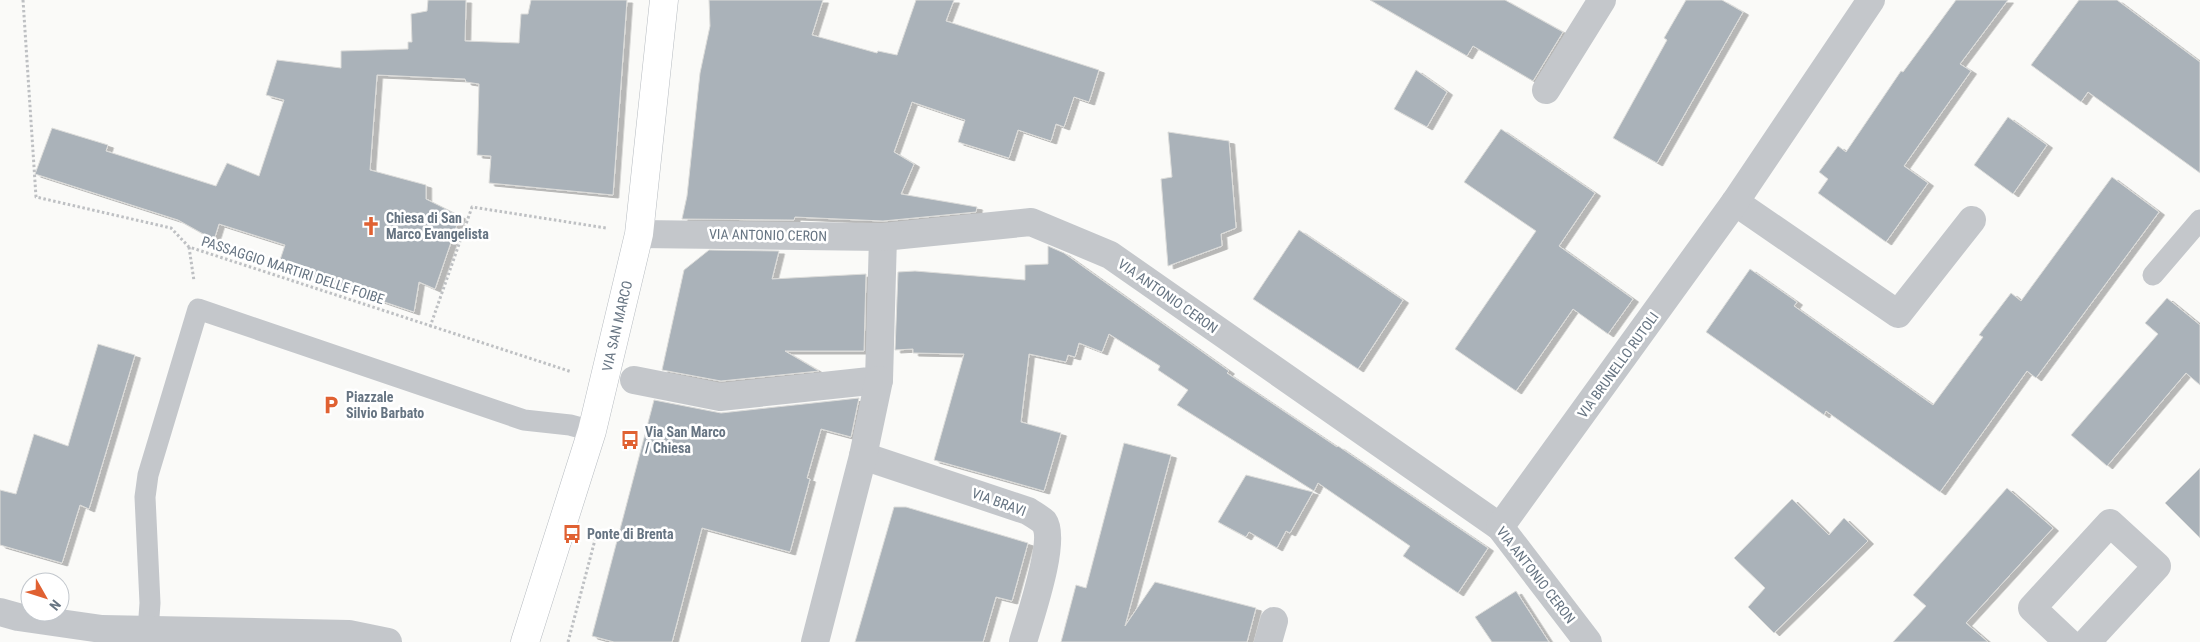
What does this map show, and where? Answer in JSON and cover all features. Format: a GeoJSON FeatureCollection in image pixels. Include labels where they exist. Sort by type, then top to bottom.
{"type":"FeatureCollection","features":[{"type":"Feature","properties":{"kind":"main road","name":"VIA SAN MARCO"},"geometry":{"type":"LineString","coordinates":[[525,642],[592,431],[639,234],[664,0]]}},
{"type":"Feature","properties":{"kind":"street"},"geometry":{"type":"LineString","coordinates":[[1546,90],[1602,0]]}},
{"type":"Feature","properties":{"kind":"street","name":"VIA BRUNELLO RUTOLI"},"geometry":{"type":"LineString","coordinates":[[1500,527],[1735,202],[1871,0]]}},
{"type":"Feature","properties":{"kind":"street"},"geometry":{"type":"LineString","coordinates":[[1735,202],[1898,314],[1972,220]]}},
{"type":"Feature","properties":{"kind":"street","name":"VIA ANTONIO CERON"},"geometry":{"type":"LineString","coordinates":[[639,234],[883,237],[1031,222],[1110,255],[1500,527],[1588,642]]}},
{"type":"Feature","properties":{"kind":"street"},"geometry":{"type":"LineString","coordinates":[[815,642],[863,456],[879,380],[883,237]]}},
{"type":"Feature","properties":{"kind":"street"},"geometry":{"type":"LineString","coordinates":[[634,380],[720,396],[879,380]]}},
{"type":"Feature","properties":{"kind":"street","name":"VIA BRAVI"},"geometry":{"type":"LineString","coordinates":[[863,456],[1028,511],[1044,523],[1048,536],[1047,556],[1023,642]]}},
{"type":"Feature","properties":{"kind":"street"},"geometry":{"type":"LineString","coordinates":[[2068,642],[2032,608],[2110,523],[2157,566],[2087,642]]}},
{"type":"Feature","properties":{"kind":"street"},"geometry":{"type":"LineString","coordinates":[[9,614],[102,629],[349,634],[388,642]]}},
{"type":"Feature","properties":{"kind":"lane"},"geometry":{"type":"LineString","coordinates":[[2153,275],[2200,220]]}},
{"type":"Feature","properties":{"kind":"lane"},"geometry":{"type":"LineString","coordinates":[[148,631],[150,603],[145,497],[147,482],[198,309],[524,420],[570,425],[592,431]]}},
{"type":"Feature","properties":{"kind":"path","name":"PASSAGGIO MARTIRI DELLE FOIBE"},"geometry":{"type":"LineString","coordinates":[[23,0],[36,197],[171,228],[189,247],[575,373]]}},
{"type":"Feature","properties":{"kind":"path"},"geometry":{"type":"LineString","coordinates":[[430,327],[472,207],[610,228]]}},
{"type":"Feature","properties":{"kind":"building"},"geometry":{"type":"Polygon","coordinates":[[[428,0],[466,0],[465,41],[519,43],[521,14],[528,14],[531,0],[627,0],[613,195],[489,183],[491,156],[477,155],[479,84],[466,82],[465,79],[377,75],[370,170],[426,185],[426,199],[460,216],[435,289],[419,282],[414,312],[278,266],[285,245],[219,224],[214,240],[178,220],[35,174],[52,128],[108,145],[106,151],[216,186],[227,163],[259,176],[284,100],[266,95],[277,60],[341,68],[341,51],[408,49],[408,42],[412,42],[411,14],[427,11],[428,0]]]}},
{"type":"Feature","properties":{"kind":"building"},"geometry":{"type":"Polygon","coordinates":[[[709,0],[823,0],[812,35],[877,53],[878,51],[897,55],[916,0],[954,0],[946,21],[1099,70],[1089,102],[1074,97],[1064,127],[1056,124],[1051,141],[1018,130],[1009,158],[958,142],[965,120],[912,102],[894,152],[914,164],[901,194],[977,207],[976,212],[883,221],[795,217],[794,220],[682,219],[687,196],[700,73],[710,26],[709,0]]]}},
{"type":"Feature","properties":{"kind":"building"},"geometry":{"type":"Polygon","coordinates":[[[1370,0],[1505,0],[1563,32],[1533,81],[1473,46],[1467,56],[1370,0]]]}},
{"type":"Feature","properties":{"kind":"building"},"geometry":{"type":"Polygon","coordinates":[[[1686,0],[1722,0],[1743,12],[1657,163],[1613,138],[1667,40],[1664,38],[1686,0]]]}},
{"type":"Feature","properties":{"kind":"building"},"geometry":{"type":"Polygon","coordinates":[[[1956,0],[2008,0],[1960,64],[1971,71],[1904,166],[1928,183],[1886,242],[1818,193],[1828,179],[1819,172],[1838,146],[1846,152],[1901,71],[1903,72],[1956,0]]]}},
{"type":"Feature","properties":{"kind":"building"},"geometry":{"type":"Polygon","coordinates":[[[2079,0],[2117,0],[2200,62],[2200,173],[2088,92],[2081,102],[2031,65],[2079,0]]]}},
{"type":"Feature","properties":{"kind":"building"},"geometry":{"type":"Polygon","coordinates":[[[1416,70],[1447,92],[1427,127],[1394,109],[1416,70]]]}},
{"type":"Feature","properties":{"kind":"building"},"geometry":{"type":"Polygon","coordinates":[[[2008,117],[2047,145],[2013,194],[1974,165],[2008,117]]]}},
{"type":"Feature","properties":{"kind":"building"},"geometry":{"type":"Polygon","coordinates":[[[1501,129],[1595,193],[1559,246],[1633,299],[1608,334],[1573,309],[1516,391],[1455,349],[1536,231],[1464,182],[1501,129]]]}},
{"type":"Feature","properties":{"kind":"building"},"geometry":{"type":"Polygon","coordinates":[[[1168,132],[1229,141],[1236,228],[1221,234],[1222,246],[1168,266],[1161,179],[1172,177],[1168,132]]]}},
{"type":"Feature","properties":{"kind":"building"},"geometry":{"type":"Polygon","coordinates":[[[2112,177],[2159,212],[2036,378],[2027,371],[1940,492],[1826,411],[1824,415],[1706,332],[1750,269],[1797,302],[1794,306],[1933,405],[1983,337],[1979,335],[2011,293],[2021,301],[2112,177]]]}},
{"type":"Feature","properties":{"kind":"building"},"geometry":{"type":"Polygon","coordinates":[[[1299,230],[1403,300],[1358,369],[1253,299],[1299,230]]]}},
{"type":"Feature","properties":{"kind":"building"},"geometry":{"type":"Polygon","coordinates":[[[1048,246],[1064,253],[1229,371],[1227,373],[1488,548],[1458,593],[1403,556],[1410,546],[1318,483],[1314,491],[1177,405],[1188,390],[1158,370],[1160,366],[1109,334],[1102,352],[1079,343],[1075,357],[1068,355],[1066,362],[1029,354],[1021,422],[1061,433],[1044,491],[934,460],[964,354],[913,353],[913,349],[895,350],[898,272],[915,271],[1025,280],[1025,265],[1048,264],[1048,246]]]}},
{"type":"Feature","properties":{"kind":"building"},"geometry":{"type":"Polygon","coordinates":[[[709,250],[779,251],[772,279],[866,274],[864,351],[785,351],[819,371],[721,381],[662,370],[684,270],[709,250]]]}},
{"type":"Feature","properties":{"kind":"building"},"geometry":{"type":"Polygon","coordinates":[[[2167,298],[2200,325],[2200,385],[2186,373],[2107,466],[2071,435],[2158,334],[2145,323],[2167,298]]]}},
{"type":"Feature","properties":{"kind":"building"},"geometry":{"type":"Polygon","coordinates":[[[98,344],[135,355],[89,509],[80,505],[62,563],[0,545],[0,490],[16,494],[34,434],[68,446],[98,344]]]}},
{"type":"Feature","properties":{"kind":"building"},"geometry":{"type":"Polygon","coordinates":[[[859,398],[851,437],[821,429],[807,478],[810,479],[790,552],[702,528],[672,642],[614,642],[592,636],[654,400],[721,413],[859,398]]]}},
{"type":"Feature","properties":{"kind":"building"},"geometry":{"type":"Polygon","coordinates":[[[1124,443],[1171,455],[1125,626],[1155,582],[1256,608],[1247,642],[1061,642],[1076,585],[1086,588],[1124,443]]]}},
{"type":"Feature","properties":{"kind":"building"},"geometry":{"type":"Polygon","coordinates":[[[2200,468],[2200,538],[2165,503],[2200,468]]]}},
{"type":"Feature","properties":{"kind":"building"},"geometry":{"type":"Polygon","coordinates":[[[1246,475],[1313,492],[1290,533],[1286,531],[1277,548],[1249,532],[1246,537],[1218,522],[1246,475]]]}},
{"type":"Feature","properties":{"kind":"building"},"geometry":{"type":"Polygon","coordinates":[[[2007,488],[2053,528],[1966,623],[1988,642],[1893,642],[1926,606],[1913,595],[2007,488]]]}},
{"type":"Feature","properties":{"kind":"building"},"geometry":{"type":"Polygon","coordinates":[[[1792,499],[1829,535],[1844,518],[1868,541],[1774,633],[1748,607],[1765,588],[1734,558],[1792,499]]]}},
{"type":"Feature","properties":{"kind":"building"},"geometry":{"type":"Polygon","coordinates":[[[894,507],[906,507],[1028,543],[1012,601],[996,597],[983,642],[855,642],[894,507]]]}},
{"type":"Feature","properties":{"kind":"building"},"geometry":{"type":"Polygon","coordinates":[[[1516,591],[1549,642],[1492,642],[1475,617],[1516,591]]]}},
{"type":"Feature","properties":{"kind":"place","name":"Chiesa di San Marco Evangelista"},"geometry":{"type":"Point","coordinates":[371,226]}},
{"type":"Feature","properties":{"kind":"place","name":"Piazzale Silvio Barbato"},"geometry":{"type":"Point","coordinates":[331,405]}},
{"type":"Feature","properties":{"kind":"place","name":"Via San Marco / Chiesa"},"geometry":{"type":"Point","coordinates":[630,440]}},
{"type":"Feature","properties":{"kind":"place","name":"Ponte di Brenta"},"geometry":{"type":"Point","coordinates":[572,534]}}]}
